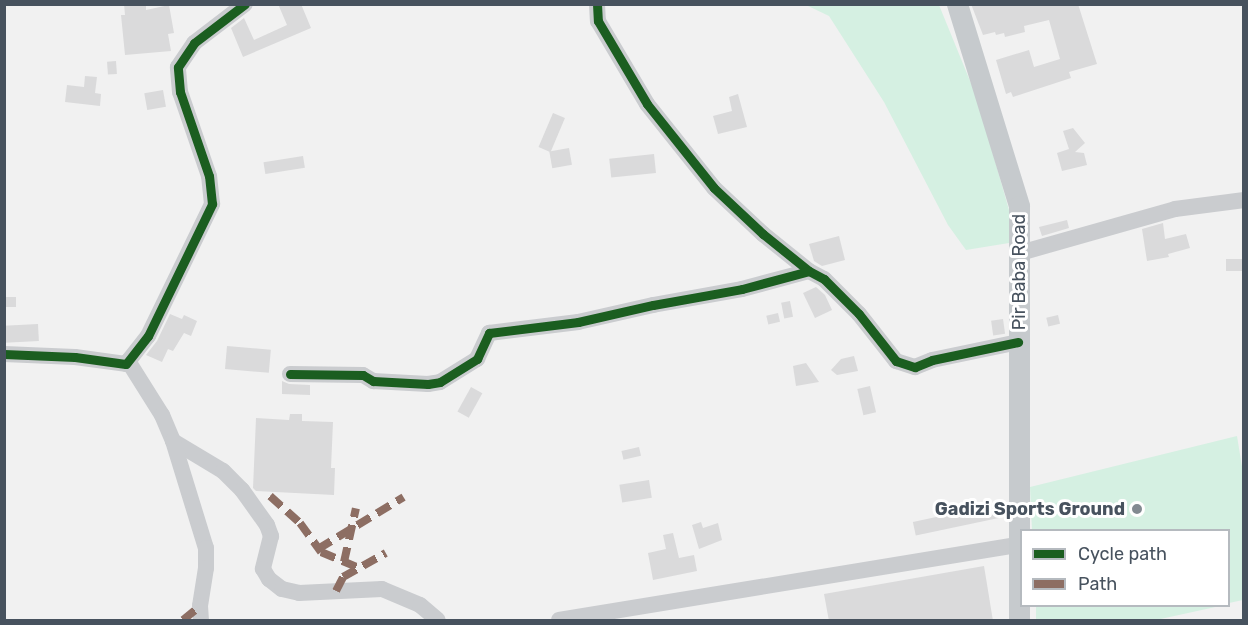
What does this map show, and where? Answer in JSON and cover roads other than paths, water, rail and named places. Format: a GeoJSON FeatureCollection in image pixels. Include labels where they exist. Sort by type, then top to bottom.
{"type":"FeatureCollection","features":[{"type":"Feature","properties":{"kind":"main road","name":"Pir Baba Road"},"geometry":{"type":"LineString","coordinates":[[957,4],[1019,206],[1017,545],[1019,621]]}},
{"type":"Feature","properties":{"kind":"street"},"geometry":{"type":"LineString","coordinates":[[4,354],[75,357],[126,364],[148,336],[169,298],[212,204],[209,176],[180,92],[178,67],[194,43],[245,4]]}},
{"type":"Feature","properties":{"kind":"street"},"geometry":{"type":"LineString","coordinates":[[597,4],[598,21],[647,104],[714,188],[763,234],[809,272],[824,279],[859,314],[896,361],[915,367],[932,360],[1018,342]]}},
{"type":"Feature","properties":{"kind":"street"},"geometry":{"type":"LineString","coordinates":[[1020,253],[1175,209],[1244,200]]}},
{"type":"Feature","properties":{"kind":"street"},"geometry":{"type":"LineString","coordinates":[[291,374],[363,375],[373,381],[428,384],[440,382],[477,359],[489,333],[578,322],[653,305],[742,289],[809,272]]}},
{"type":"Feature","properties":{"kind":"street"},"geometry":{"type":"LineString","coordinates":[[128,361],[162,415],[173,441],[206,548],[206,568],[200,606],[201,621]]}},
{"type":"Feature","properties":{"kind":"street"},"geometry":{"type":"LineString","coordinates":[[173,441],[223,471],[242,490],[271,536],[263,569],[269,579],[282,589],[299,593],[382,589],[420,605],[438,621]]}},
{"type":"Feature","properties":{"kind":"street"},"geometry":{"type":"LineString","coordinates":[[559,621],[1017,545]]}},
{"type":"Feature","properties":{"kind":"place","name":"Gadizi Sports Ground"},"geometry":{"type":"Point","coordinates":[1137,509]}}]}
